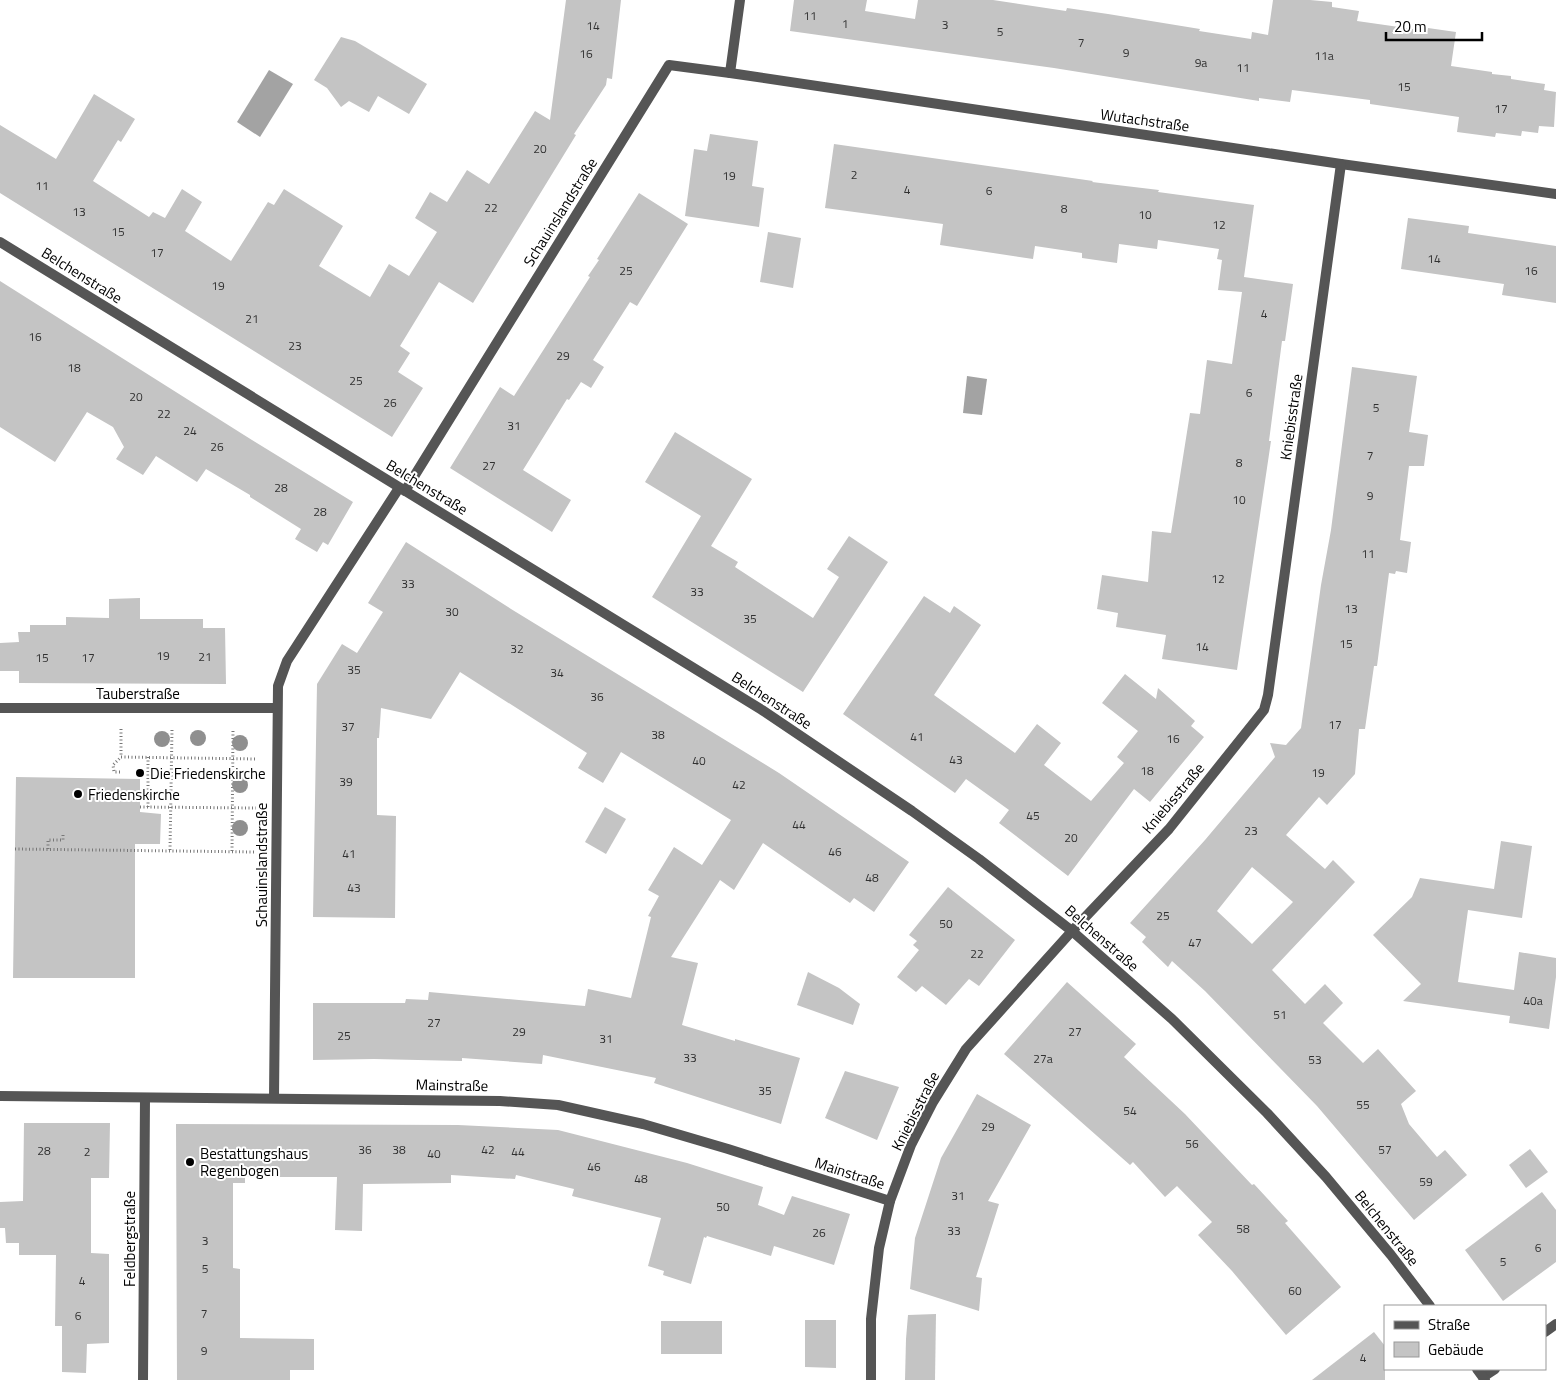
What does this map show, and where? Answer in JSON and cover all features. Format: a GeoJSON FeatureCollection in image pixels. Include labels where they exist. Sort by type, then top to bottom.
{"type":"FeatureCollection","features":[{"type":"Feature","properties":{"kind":"street"},"geometry":{"type":"LineString","coordinates":[[730,73],[740,0]]}},
{"type":"Feature","properties":{"kind":"street","name":"Schauinslandstraße"},"geometry":{"type":"LineString","coordinates":[[274,1098],[277,708],[278,686],[288,661],[402,489],[669,65],[730,73]]}},
{"type":"Feature","properties":{"kind":"street","name":"Wutachstraße"},"geometry":{"type":"LineString","coordinates":[[730,73],[1556,194]]}},
{"type":"Feature","properties":{"kind":"street","name":"Kniebisstraße"},"geometry":{"type":"LineString","coordinates":[[871,1380],[871,1319],[878,1248],[890,1201],[911,1145],[933,1102],[966,1049],[1072,931],[1169,829],[1264,710],[1341,164]]}},
{"type":"Feature","properties":{"kind":"street","name":"Belchenstraße"},"geometry":{"type":"LineString","coordinates":[[0,242],[771,715],[979,859],[1072,931],[1172,1019],[1267,1113],[1326,1178],[1391,1255],[1429,1305]]}},
{"type":"Feature","properties":{"kind":"street","name":"Tauberstraße"},"geometry":{"type":"LineString","coordinates":[[0,708],[277,708]]}},
{"type":"Feature","properties":{"kind":"street","name":"Mainstraße"},"geometry":{"type":"LineString","coordinates":[[0,1096],[500,1101],[558,1105],[643,1124],[890,1201]]}},
{"type":"Feature","properties":{"kind":"street","name":"Feldbergstraße"},"geometry":{"type":"LineString","coordinates":[[143,1380],[145,1098]]}},
{"type":"Feature","properties":{"kind":"street"},"geometry":{"type":"LineString","coordinates":[[1483,1379],[1494,1370]]}},
{"type":"Feature","properties":{"kind":"path"},"geometry":{"type":"LineString","coordinates":[[120,772],[114,772],[114,765],[121,757],[122,708]]}},
{"type":"Feature","properties":{"kind":"path"},"geometry":{"type":"LineString","coordinates":[[170,850],[172,708]]}},
{"type":"Feature","properties":{"kind":"path"},"geometry":{"type":"LineString","coordinates":[[232,851],[233,708]]}},
{"type":"Feature","properties":{"kind":"path"},"geometry":{"type":"LineString","coordinates":[[121,757],[233,758]]}},
{"type":"Feature","properties":{"kind":"path"},"geometry":{"type":"LineString","coordinates":[[148,757],[148,807]]}},
{"type":"Feature","properties":{"kind":"path"},"geometry":{"type":"LineString","coordinates":[[140,807],[232,808]]}},
{"type":"Feature","properties":{"kind":"path"},"geometry":{"type":"LineString","coordinates":[[48,849],[48,840],[63,840],[63,835]]}},
{"type":"Feature","properties":{"kind":"path"},"geometry":{"type":"LineString","coordinates":[[15,848],[276,852]]}},
{"type":"Feature","properties":{"kind":"shaded area"},"geometry":{"type":"Polygon","coordinates":[[[269,70],[293,84],[260,137],[237,122],[269,70]]]}},
{"type":"Feature","properties":{"kind":"shaded area"},"geometry":{"type":"Polygon","coordinates":[[[967,376],[987,379],[982,415],[963,413],[967,376]]]}},
{"type":"Feature","properties":{"kind":"building"},"geometry":{"type":"Polygon","coordinates":[[[566,0],[621,0],[612,79],[607,78],[606,85],[574,134],[576,135],[473,303],[439,282],[400,346],[410,353],[398,372],[423,388],[392,437],[0,193],[0,125],[56,159],[94,94],[135,119],[121,142],[118,140],[93,181],[149,217],[153,212],[165,218],[182,189],[202,202],[185,231],[231,261],[268,202],[274,205],[284,189],[343,226],[319,266],[370,297],[389,264],[409,276],[437,232],[415,218],[430,192],[447,202],[467,170],[489,184],[535,111],[550,120],[566,0]]]}},
{"type":"Feature","properties":{"kind":"building"},"geometry":{"type":"Polygon","coordinates":[[[794,0],[867,0],[865,11],[915,19],[918,0],[993,0],[1066,11],[1067,8],[1108,14],[1251,39],[1252,32],[1268,35],[1273,0],[1332,2],[1332,7],[1359,11],[1357,21],[1427,31],[1428,28],[1456,32],[1451,66],[1492,72],[1492,74],[1511,76],[1511,79],[1545,84],[1544,90],[1556,92],[1554,127],[1539,126],[1538,133],[1522,131],[1521,136],[1496,133],[1495,137],[1457,132],[1459,117],[1370,104],[1370,100],[1292,90],[1290,102],[1259,98],[1259,101],[1054,68],[790,31],[794,0]]]}},
{"type":"Feature","properties":{"kind":"building"},"geometry":{"type":"Polygon","coordinates":[[[341,37],[355,41],[427,84],[409,114],[378,96],[369,112],[349,101],[341,107],[327,88],[314,80],[341,37]]]}},
{"type":"Feature","properties":{"kind":"building"},"geometry":{"type":"Polygon","coordinates":[[[710,134],[758,141],[752,186],[764,188],[759,227],[685,216],[694,149],[707,151],[710,134]]]}},
{"type":"Feature","properties":{"kind":"building"},"geometry":{"type":"Polygon","coordinates":[[[834,144],[1254,205],[1244,277],[1293,284],[1285,341],[1282,341],[1269,441],[1271,441],[1237,670],[1162,659],[1166,635],[1116,627],[1118,613],[1097,609],[1102,575],[1148,582],[1152,531],[1171,533],[1190,413],[1200,414],[1207,360],[1232,364],[1242,292],[1218,290],[1222,260],[1217,259],[1219,249],[1158,240],[1157,249],[1119,244],[1117,263],[1082,258],[1082,253],[1035,246],[1033,259],[940,245],[943,224],[825,208],[834,144]]]}},
{"type":"Feature","properties":{"kind":"building"},"geometry":{"type":"Polygon","coordinates":[[[639,193],[688,224],[637,306],[630,302],[593,360],[604,367],[591,388],[581,382],[569,400],[567,399],[523,470],[571,500],[552,532],[450,468],[500,387],[514,396],[590,277],[588,276],[599,260],[597,259],[639,193]]]}},
{"type":"Feature","properties":{"kind":"building"},"geometry":{"type":"Polygon","coordinates":[[[1408,218],[1469,226],[1468,233],[1556,246],[1556,303],[1502,295],[1504,284],[1401,269],[1408,218]]]}},
{"type":"Feature","properties":{"kind":"building"},"geometry":{"type":"Polygon","coordinates":[[[768,232],[801,238],[793,288],[760,282],[768,232]]]}},
{"type":"Feature","properties":{"kind":"building"},"geometry":{"type":"Polygon","coordinates":[[[0,281],[353,502],[328,545],[323,542],[317,552],[295,539],[301,529],[250,497],[250,495],[206,469],[197,482],[156,456],[143,475],[116,459],[124,447],[113,427],[87,412],[55,462],[0,427],[0,281]]]}},
{"type":"Feature","properties":{"kind":"building"},"geometry":{"type":"Polygon","coordinates":[[[1352,367],[1417,376],[1409,432],[1428,435],[1424,466],[1409,466],[1400,540],[1411,542],[1407,573],[1396,571],[1395,574],[1389,573],[1377,666],[1374,666],[1365,729],[1359,729],[1355,774],[1327,805],[1319,797],[1286,835],[1325,869],[1333,860],[1355,882],[1272,970],[1305,1004],[1325,984],[1343,1003],[1323,1023],[1363,1063],[1378,1049],[1416,1091],[1401,1104],[1409,1124],[1437,1157],[1445,1150],[1467,1175],[1414,1220],[1317,1106],[1205,991],[1172,961],[1168,967],[1142,942],[1146,937],[1130,923],[1205,840],[1275,757],[1270,743],[1286,745],[1301,728],[1321,585],[1331,530],[1352,367]],[[1252,867],[1217,911],[1252,944],[1293,902],[1252,867]]]}},
{"type":"Feature","properties":{"kind":"building"},"geometry":{"type":"Polygon","coordinates":[[[675,432],[752,479],[711,546],[738,562],[735,567],[813,618],[839,577],[827,569],[849,536],[888,562],[803,692],[652,597],[701,516],[645,482],[675,432]]]}},
{"type":"Feature","properties":{"kind":"building"},"geometry":{"type":"Polygon","coordinates":[[[406,542],[511,609],[779,773],[909,862],[874,912],[854,898],[850,903],[763,843],[734,890],[720,880],[671,957],[698,963],[682,1025],[800,1058],[781,1124],[654,1083],[656,1078],[543,1055],[542,1064],[462,1058],[462,1061],[313,1060],[313,1003],[405,1003],[406,999],[428,1000],[429,992],[585,1006],[588,989],[631,998],[651,917],[648,916],[659,896],[648,890],[674,847],[702,865],[731,820],[621,752],[603,783],[578,768],[587,753],[460,672],[431,719],[381,708],[379,738],[377,738],[377,815],[396,816],[395,918],[313,917],[317,684],[342,644],[357,653],[383,612],[368,603],[406,542]]]}},
{"type":"Feature","properties":{"kind":"building"},"geometry":{"type":"Polygon","coordinates":[[[924,596],[950,613],[954,606],[981,625],[934,695],[1015,753],[1037,724],[1061,743],[1044,765],[1091,801],[1124,763],[1117,757],[1138,731],[1102,703],[1125,674],[1156,699],[1158,688],[1195,721],[1191,726],[1204,737],[1150,802],[1134,789],[1068,876],[999,823],[1009,810],[966,779],[955,793],[843,714],[924,596]]]}},
{"type":"Feature","properties":{"kind":"building"},"geometry":{"type":"Polygon","coordinates":[[[140,598],[140,619],[203,619],[203,628],[225,628],[226,684],[19,683],[19,671],[0,671],[0,643],[19,642],[18,632],[30,632],[30,625],[66,625],[66,617],[109,618],[109,599],[140,598]]]}},
{"type":"Feature","properties":{"kind":"building"},"geometry":{"type":"Polygon","coordinates":[[[16,777],[140,779],[140,812],[161,814],[160,844],[135,844],[135,978],[13,978],[16,777]]]}},
{"type":"Feature","properties":{"kind":"building"},"geometry":{"type":"Polygon","coordinates":[[[605,807],[626,819],[606,854],[585,842],[605,807]]]}},
{"type":"Feature","properties":{"kind":"building"},"geometry":{"type":"Polygon","coordinates":[[[1501,841],[1532,846],[1522,918],[1468,910],[1458,982],[1514,990],[1519,952],[1556,958],[1556,977],[1549,1029],[1509,1023],[1510,1016],[1403,1001],[1421,984],[1373,935],[1412,897],[1420,878],[1494,889],[1501,841]]]}},
{"type":"Feature","properties":{"kind":"building"},"geometry":{"type":"Polygon","coordinates":[[[948,887],[1015,940],[979,986],[969,979],[946,1005],[922,986],[916,992],[897,977],[919,950],[913,945],[917,941],[909,935],[948,887]]]}},
{"type":"Feature","properties":{"kind":"building"},"geometry":{"type":"Polygon","coordinates":[[[808,972],[839,988],[860,1004],[853,1025],[797,1005],[808,972]]]}},
{"type":"Feature","properties":{"kind":"building"},"geometry":{"type":"Polygon","coordinates":[[[1067,982],[1136,1044],[1124,1057],[1185,1114],[1252,1185],[1254,1184],[1288,1221],[1285,1223],[1341,1287],[1286,1335],[1232,1271],[1198,1235],[1212,1222],[1177,1186],[1165,1197],[1133,1162],[1130,1165],[1004,1054],[1067,982]]]}},
{"type":"Feature","properties":{"kind":"building"},"geometry":{"type":"Polygon","coordinates":[[[845,1071],[899,1087],[877,1140],[825,1118],[845,1071]]]}},
{"type":"Feature","properties":{"kind":"building"},"geometry":{"type":"Polygon","coordinates":[[[977,1094],[1031,1125],[988,1201],[999,1204],[976,1277],[982,1278],[979,1311],[910,1289],[915,1238],[941,1158],[977,1094]]]}},
{"type":"Feature","properties":{"kind":"building"},"geometry":{"type":"Polygon","coordinates":[[[24,1123],[110,1123],[109,1178],[91,1178],[91,1253],[109,1254],[109,1343],[87,1344],[86,1373],[62,1372],[62,1326],[55,1326],[56,1255],[19,1255],[19,1243],[6,1243],[5,1228],[0,1228],[0,1202],[23,1201],[24,1123]]]}},
{"type":"Feature","properties":{"kind":"building"},"geometry":{"type":"Polygon","coordinates":[[[176,1124],[458,1125],[558,1130],[687,1163],[763,1187],[758,1205],[784,1215],[792,1196],[850,1214],[834,1265],[774,1246],[771,1256],[707,1236],[706,1238],[704,1237],[691,1284],[663,1275],[664,1271],[648,1266],[661,1218],[572,1196],[574,1189],[516,1175],[515,1179],[451,1175],[451,1183],[363,1184],[362,1231],[335,1230],[337,1177],[245,1177],[245,1183],[233,1183],[233,1268],[240,1269],[240,1338],[314,1339],[314,1370],[290,1370],[290,1380],[177,1380],[176,1124]]]}},
{"type":"Feature","properties":{"kind":"building"},"geometry":{"type":"Polygon","coordinates":[[[1530,1149],[1548,1172],[1526,1188],[1509,1165],[1530,1149]]]}},
{"type":"Feature","properties":{"kind":"building"},"geometry":{"type":"Polygon","coordinates":[[[1542,1192],[1556,1210],[1556,1262],[1503,1301],[1465,1250],[1542,1192]]]}},
{"type":"Feature","properties":{"kind":"building"},"geometry":{"type":"Polygon","coordinates":[[[936,1314],[935,1380],[905,1380],[908,1315],[936,1314]]]}},
{"type":"Feature","properties":{"kind":"building"},"geometry":{"type":"Polygon","coordinates":[[[805,1320],[836,1320],[836,1368],[805,1367],[805,1320]]]}},
{"type":"Feature","properties":{"kind":"building"},"geometry":{"type":"Polygon","coordinates":[[[661,1321],[722,1321],[722,1354],[661,1354],[661,1321]]]}},
{"type":"Feature","properties":{"kind":"building"},"geometry":{"type":"Polygon","coordinates":[[[1374,1332],[1384,1345],[1385,1380],[1312,1380],[1374,1332]]]}},
{"type":"Feature","properties":{"kind":"place","name":"Die Friedenskirche"},"geometry":{"type":"Point","coordinates":[140,773]}},
{"type":"Feature","properties":{"kind":"place","name":"Friedenskirche"},"geometry":{"type":"Point","coordinates":[78,794]}},
{"type":"Feature","properties":{"kind":"place","name":"Bestattungshaus Regenbogen"},"geometry":{"type":"Point","coordinates":[190,1162]}}]}
